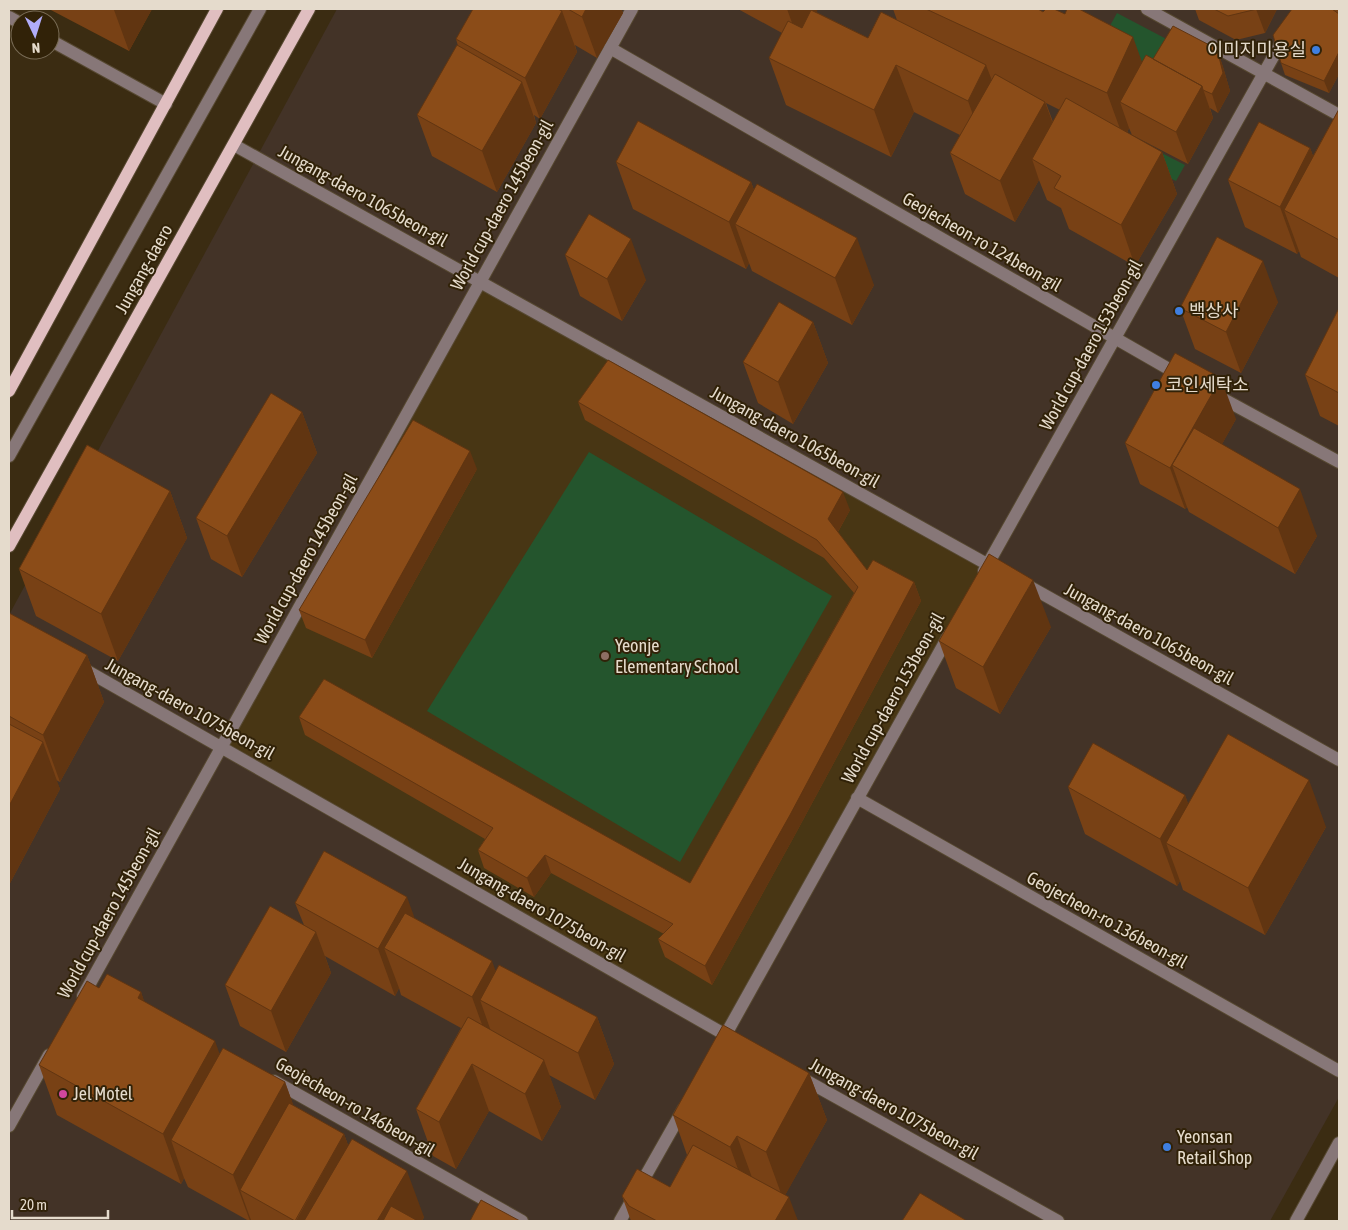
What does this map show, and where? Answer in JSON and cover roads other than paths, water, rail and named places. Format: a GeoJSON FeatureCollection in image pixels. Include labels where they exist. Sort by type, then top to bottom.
{"type":"FeatureCollection","features":[{"type":"Feature","properties":{"kind":"main road"},"geometry":{"type":"LineString","coordinates":[[9,392],[217,9]]}},
{"type":"Feature","properties":{"kind":"main road","name":"Jungang-daero"},"geometry":{"type":"LineString","coordinates":[[9,546],[309,9]]}},
{"type":"Feature","properties":{"kind":"street"},"geometry":{"type":"LineString","coordinates":[[9,456],[260,9]]}},
{"type":"Feature","properties":{"kind":"street","name":"World cup-daero 145beon-gil"},"geometry":{"type":"LineString","coordinates":[[78,1005],[97,981],[222,747],[632,9]]}},
{"type":"Feature","properties":{"kind":"street"},"geometry":{"type":"LineString","coordinates":[[1148,9],[1339,115]]}},
{"type":"Feature","properties":{"kind":"street","name":"World cup-daero 153beon-gil"},"geometry":{"type":"LineString","coordinates":[[978,582],[1300,9]]}},
{"type":"Feature","properties":{"kind":"street"},"geometry":{"type":"LineString","coordinates":[[60,46],[166,104]]}},
{"type":"Feature","properties":{"kind":"street","name":"Geojecheon-ro 124beon-gil"},"geometry":{"type":"LineString","coordinates":[[610,48],[1114,339],[1339,462]]}},
{"type":"Feature","properties":{"kind":"street","name":"Jungang-daero 1065beon-gil"},"geometry":{"type":"LineString","coordinates":[[234,144],[1339,760]]}},
{"type":"Feature","properties":{"kind":"street","name":"World cup-daero 153beon-gil"},"geometry":{"type":"LineString","coordinates":[[715,1052],[954,625]]}},
{"type":"Feature","properties":{"kind":"street","name":"Jungang-daero 1075beon-gil"},"geometry":{"type":"LineString","coordinates":[[68,660],[742,1044]]}},
{"type":"Feature","properties":{"kind":"street","name":"Geojecheon-ro 136beon-gil"},"geometry":{"type":"LineString","coordinates":[[857,798],[1339,1071]]}},
{"type":"Feature","properties":{"kind":"street"},"geometry":{"type":"LineString","coordinates":[[9,1126],[53,1048]]}},
{"type":"Feature","properties":{"kind":"street","name":"Jungang-daero 1075beon-gil"},"geometry":{"type":"LineString","coordinates":[[785,1068],[1058,1221]]}},
{"type":"Feature","properties":{"kind":"street","name":"Geojecheon-ro 146beon-gil"},"geometry":{"type":"LineString","coordinates":[[264,1076],[522,1221]]}},
{"type":"Feature","properties":{"kind":"street"},"geometry":{"type":"LineString","coordinates":[[620,1221],[692,1094]]}},
{"type":"Feature","properties":{"kind":"street"},"geometry":{"type":"LineString","coordinates":[[1296,1221],[1339,1143]]}},
{"type":"Feature","properties":{"kind":"place","name":"이미지미용실"},"geometry":{"type":"Point","coordinates":[1316,50]}},
{"type":"Feature","properties":{"kind":"place","name":"백상사"},"geometry":{"type":"Point","coordinates":[1179,311]}},
{"type":"Feature","properties":{"kind":"place","name":"코인세탁소"},"geometry":{"type":"Point","coordinates":[1156,385]}},
{"type":"Feature","properties":{"kind":"place","name":"Yeonje Elementary School"},"geometry":{"type":"Point","coordinates":[605,656]}},
{"type":"Feature","properties":{"kind":"place","name":"Jel Motel"},"geometry":{"type":"Point","coordinates":[63,1094]}},
{"type":"Feature","properties":{"kind":"place","name":"Yeonsan Retail Shop"},"geometry":{"type":"Point","coordinates":[1167,1147]}}]}
